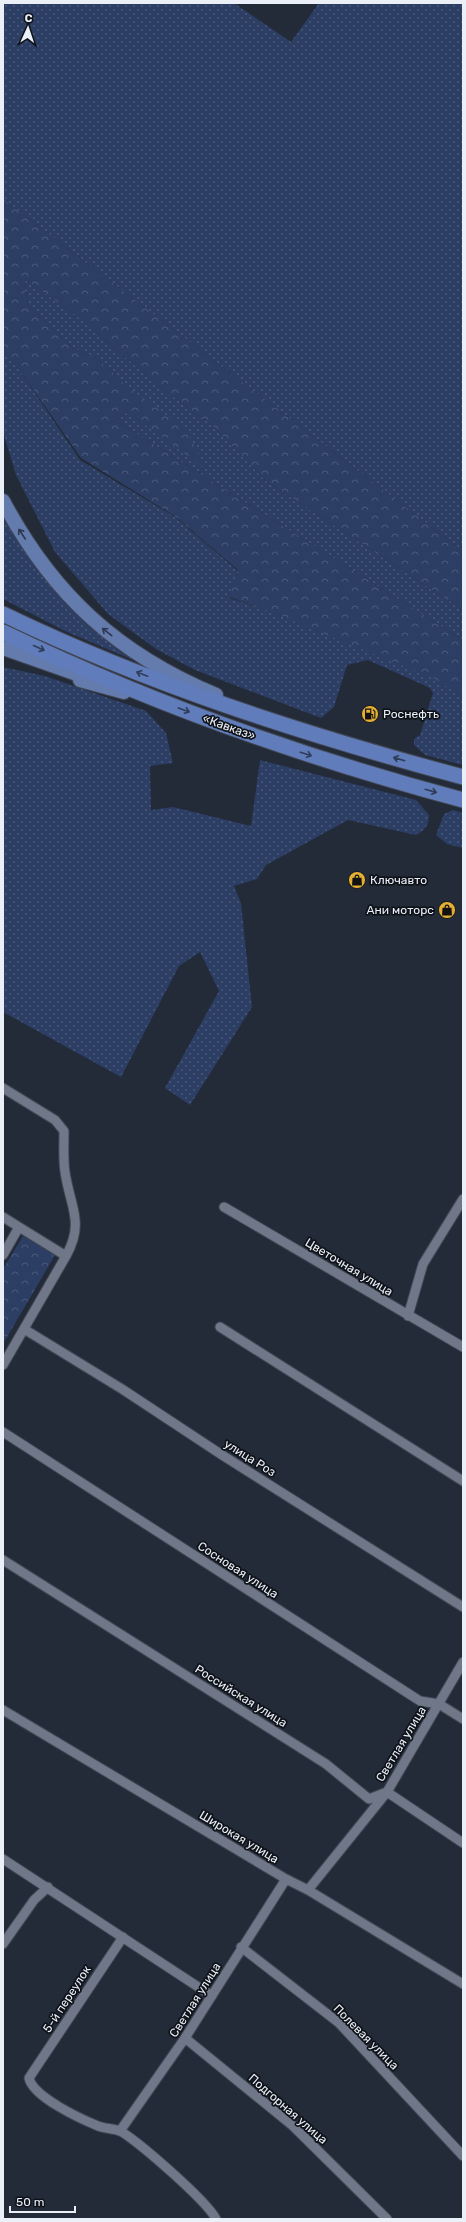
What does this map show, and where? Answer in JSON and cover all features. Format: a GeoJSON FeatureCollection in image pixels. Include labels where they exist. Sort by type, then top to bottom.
{"type":"FeatureCollection","features":[{"type":"Feature","properties":{"kind":"highway","name":"«Кавказ»"},"geometry":{"type":"LineString","coordinates":[[3,614],[132,670],[224,705],[276,723],[460,777]]}},
{"type":"Feature","properties":{"kind":"highway","name":"«Кавказ»"},"geometry":{"type":"LineString","coordinates":[[3,632],[162,702],[315,757],[463,800]]}},
{"type":"Feature","properties":{"kind":"main road"},"geometry":{"type":"LineString","coordinates":[[3,502],[15,525],[41,564],[62,591],[91,619],[121,642],[170,674],[276,723]]}},
{"type":"Feature","properties":{"kind":"main road"},"geometry":{"type":"LineString","coordinates":[[3,648],[162,702]]}},
{"type":"Feature","properties":{"kind":"main road"},"geometry":{"type":"LineString","coordinates":[[3,658],[162,702]]}},
{"type":"Feature","properties":{"kind":"street"},"geometry":{"type":"LineString","coordinates":[[3,1088],[55,1120],[64,1131],[64,1171],[76,1223],[74,1242],[3,1365]]}},
{"type":"Feature","properties":{"kind":"street"},"geometry":{"type":"LineString","coordinates":[[408,1316],[423,1264],[463,1199]]}},
{"type":"Feature","properties":{"kind":"street","name":"Цветочная улица"},"geometry":{"type":"LineString","coordinates":[[224,1207],[463,1347]]}},
{"type":"Feature","properties":{"kind":"street"},"geometry":{"type":"LineString","coordinates":[[3,1217],[66,1256]]}},
{"type":"Feature","properties":{"kind":"street"},"geometry":{"type":"LineString","coordinates":[[3,1255],[19,1227]]}},
{"type":"Feature","properties":{"kind":"street"},"geometry":{"type":"LineString","coordinates":[[220,1327],[463,1481]]}},
{"type":"Feature","properties":{"kind":"street","name":"улица Роз"},"geometry":{"type":"LineString","coordinates":[[24,1329],[122,1389],[229,1459],[463,1607]]}},
{"type":"Feature","properties":{"kind":"street","name":"Сосновая улица"},"geometry":{"type":"LineString","coordinates":[[3,1432],[420,1701],[439,1704],[463,1719]]}},
{"type":"Feature","properties":{"kind":"street","name":"Российская улица"},"geometry":{"type":"LineString","coordinates":[[3,1560],[326,1764],[369,1798],[387,1792]]}},
{"type":"Feature","properties":{"kind":"street","name":"Светлая улица"},"geometry":{"type":"LineString","coordinates":[[308,1890],[387,1792],[463,1662]]}},
{"type":"Feature","properties":{"kind":"street","name":"Широкая улица"},"geometry":{"type":"LineString","coordinates":[[3,1710],[286,1879],[308,1890],[463,1984]]}},
{"type":"Feature","properties":{"kind":"street"},"geometry":{"type":"LineString","coordinates":[[387,1792],[463,1842]]}},
{"type":"Feature","properties":{"kind":"street"},"geometry":{"type":"LineString","coordinates":[[3,1859],[48,1887],[212,1996]]}},
{"type":"Feature","properties":{"kind":"street","name":"Светлая улица"},"geometry":{"type":"LineString","coordinates":[[120,2131],[185,2038],[241,1947],[286,1879]]}},
{"type":"Feature","properties":{"kind":"street"},"geometry":{"type":"LineString","coordinates":[[3,1944],[34,1900],[48,1887]]}},
{"type":"Feature","properties":{"kind":"street","name":"5-й переулок"},"geometry":{"type":"LineString","coordinates":[[120,2131],[99,2126],[50,2101],[30,2084],[29,2078],[123,1937]]}},
{"type":"Feature","properties":{"kind":"street","name":"Полевая улица"},"geometry":{"type":"LineString","coordinates":[[241,1947],[339,2023],[463,2156]]}},
{"type":"Feature","properties":{"kind":"street","name":"Подгорная улица"},"geometry":{"type":"LineString","coordinates":[[185,2038],[293,2126],[387,2219]]}},
{"type":"Feature","properties":{"kind":"street"},"geometry":{"type":"LineString","coordinates":[[120,2131],[150,2154],[208,2207],[216,2219]]}},
{"type":"Feature","properties":{"kind":"green space"},"geometry":{"type":"Polygon","coordinates":[[[3,3],[234,3],[291,42],[319,3],[463,3],[463,551],[3,199],[3,3]]]}},
{"type":"Feature","properties":{"kind":"green space"},"geometry":{"type":"Polygon","coordinates":[[[3,199],[463,551],[463,610],[266,481],[212,425],[160,387],[77,316],[25,279],[27,303],[73,348],[97,358],[130,389],[186,429],[206,469],[127,412],[117,421],[463,640],[463,697],[435,679],[261,608],[229,597],[238,570],[176,517],[81,458],[18,368],[3,353],[3,199]]]}},
{"type":"Feature","properties":{"kind":"green space"},"geometry":{"type":"Polygon","coordinates":[[[25,279],[77,316],[160,387],[212,425],[266,481],[463,610],[463,640],[117,421],[127,412],[206,468],[130,389],[97,358],[73,348],[27,303],[25,279]]]}},
{"type":"Feature","properties":{"kind":"green space"},"geometry":{"type":"Polygon","coordinates":[[[3,353],[18,368],[80,460],[175,517],[238,571],[229,598],[262,608],[436,679],[463,697],[463,765],[425,755],[414,745],[414,739],[420,735],[433,693],[430,688],[368,660],[347,665],[334,707],[321,718],[195,670],[156,649],[108,614],[55,552],[16,475],[3,432],[3,353]]]}},
{"type":"Feature","properties":{"kind":"green space"},"geometry":{"type":"Polygon","coordinates":[[[3,514],[39,571],[79,614],[138,662],[67,632],[3,599],[3,514]]]}},
{"type":"Feature","properties":{"kind":"green space"},"geometry":{"type":"Polygon","coordinates":[[[3,667],[45,676],[146,711],[166,733],[173,763],[150,766],[151,810],[173,807],[251,826],[260,760],[416,800],[429,815],[426,827],[416,835],[348,820],[266,865],[257,879],[234,886],[241,903],[252,1007],[190,1105],[165,1088],[219,991],[200,952],[179,966],[121,1077],[3,1012],[3,667]]]}},
{"type":"Feature","properties":{"kind":"green space"},"geometry":{"type":"Polygon","coordinates":[[[453,810],[463,813],[463,848],[447,844],[436,835],[444,814],[453,810]]]}},
{"type":"Feature","properties":{"kind":"green space"},"geometry":{"type":"Polygon","coordinates":[[[23,1236],[55,1255],[3,1344],[3,1269],[23,1236]]]}},
{"type":"Feature","properties":{"kind":"place","name":"Роснефть"},"geometry":{"type":"Point","coordinates":[370,714]}},
{"type":"Feature","properties":{"kind":"place","name":"Ключавто"},"geometry":{"type":"Point","coordinates":[357,880]}},
{"type":"Feature","properties":{"kind":"place","name":"Ани моторс"},"geometry":{"type":"Point","coordinates":[447,910]}}]}
